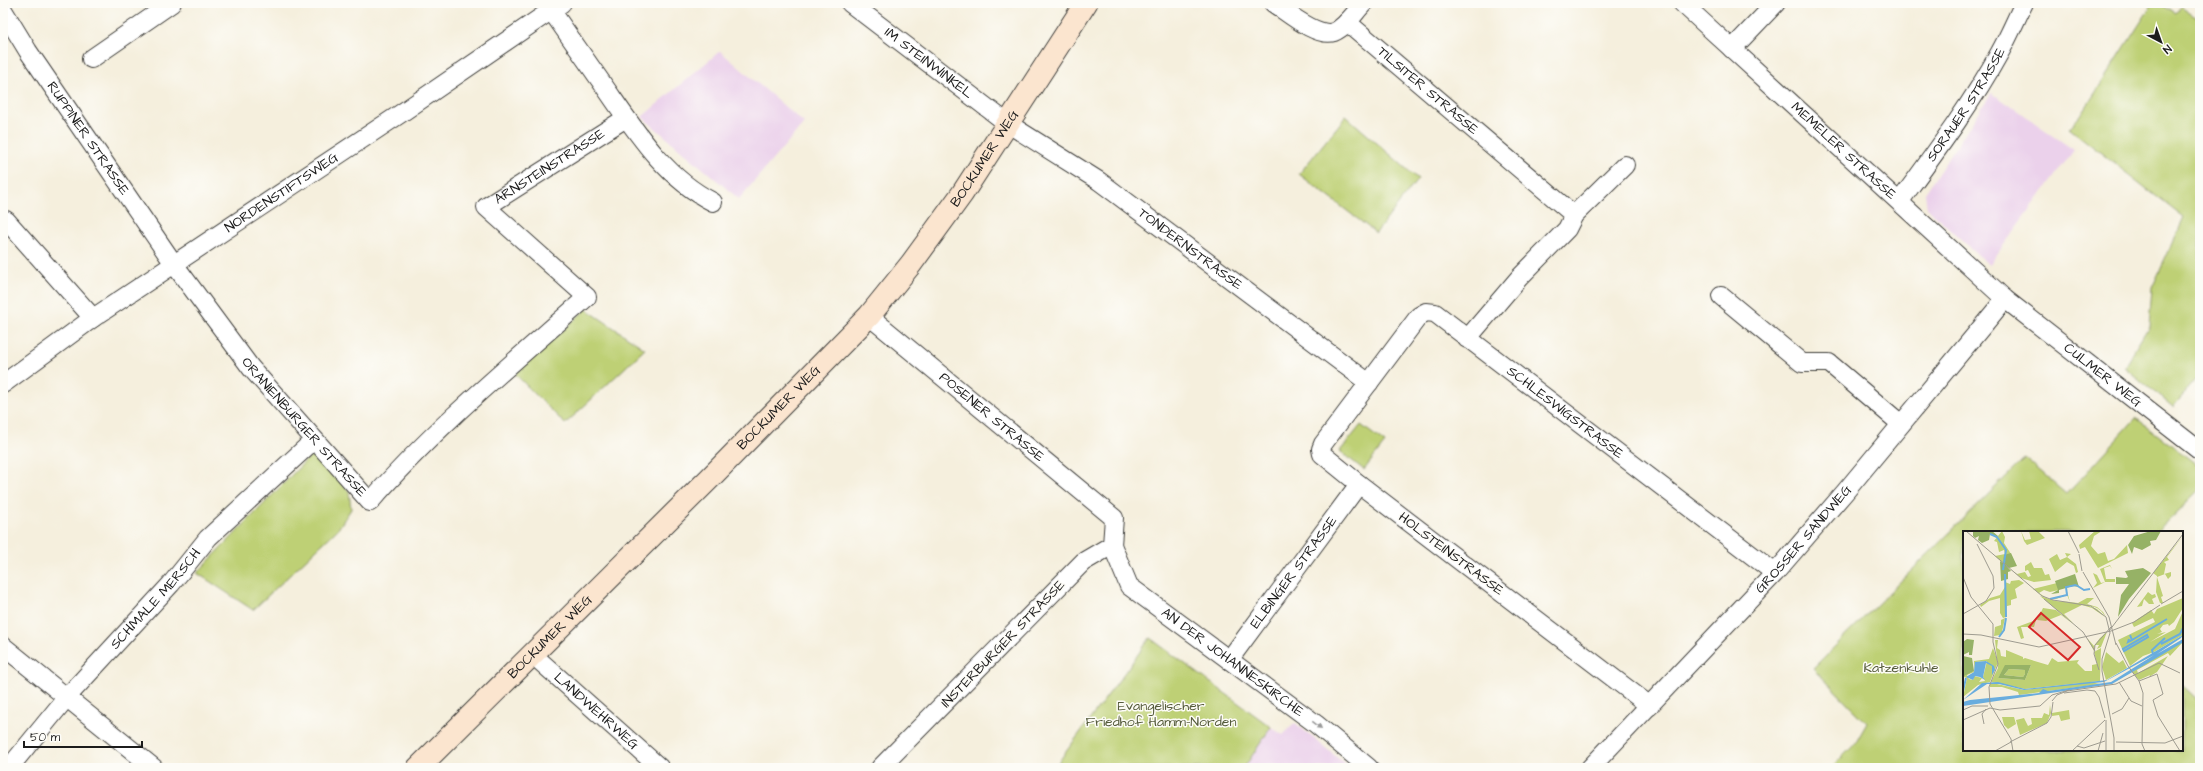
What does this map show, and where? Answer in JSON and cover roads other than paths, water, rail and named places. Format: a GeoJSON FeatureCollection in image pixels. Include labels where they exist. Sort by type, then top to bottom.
{"type":"FeatureCollection","features":[{"type":"Feature","properties":{"kind":"main road","name":"BOCKUMER WEG"},"geometry":{"type":"LineString","coordinates":[[418,768],[710,478],[868,316],[930,239],[962,194],[1086,3]]}},
{"type":"Feature","properties":{"kind":"street"},"geometry":{"type":"LineString","coordinates":[[91,59],[172,3]]}},
{"type":"Feature","properties":{"kind":"street","name":"IM STEINWINKEL"},"geometry":{"type":"LineString","coordinates":[[850,3],[1007,123]]}},
{"type":"Feature","properties":{"kind":"street"},"geometry":{"type":"LineString","coordinates":[[1273,3],[1321,32],[1334,32],[1347,22],[1364,3]]}},
{"type":"Feature","properties":{"kind":"street","name":"MEMELER STRASSE"},"geometry":{"type":"LineString","coordinates":[[1682,3],[1900,201],[2005,299]]}},
{"type":"Feature","properties":{"kind":"street"},"geometry":{"type":"LineString","coordinates":[[1732,49],[1776,3]]}},
{"type":"Feature","properties":{"kind":"street","name":"SORAUER STRASSE"},"geometry":{"type":"LineString","coordinates":[[1900,201],[1950,132],[1984,80],[2024,3]]}},
{"type":"Feature","properties":{"kind":"street"},"geometry":{"type":"LineString","coordinates":[[553,5],[626,118],[674,176],[694,192],[713,202]]}},
{"type":"Feature","properties":{"kind":"street","name":"NORDENSTIFTSWEG"},"geometry":{"type":"LineString","coordinates":[[3,384],[93,318],[553,5]]}},
{"type":"Feature","properties":{"kind":"street","name":"RUPPINER STRASSE"},"geometry":{"type":"LineString","coordinates":[[3,10],[28,51],[174,264]]}},
{"type":"Feature","properties":{"kind":"street","name":"TILSITER STRASSE"},"geometry":{"type":"LineString","coordinates":[[1347,22],[1574,215]]}},
{"type":"Feature","properties":{"kind":"street","name":"ARNSTEINSTRASSE"},"geometry":{"type":"LineString","coordinates":[[587,297],[486,207],[626,118]]}},
{"type":"Feature","properties":{"kind":"street","name":"TONDERNSTRASSE"},"geometry":{"type":"LineString","coordinates":[[1007,123],[1099,181],[1369,383]]}},
{"type":"Feature","properties":{"kind":"street"},"geometry":{"type":"LineString","coordinates":[[1467,339],[1524,273],[1567,229],[1574,215],[1625,165]]}},
{"type":"Feature","properties":{"kind":"street"},"geometry":{"type":"LineString","coordinates":[[3,223],[6,220],[93,318]]}},
{"type":"Feature","properties":{"kind":"street","name":"ORANIENBURGER STRASSE"},"geometry":{"type":"LineString","coordinates":[[174,264],[251,368],[370,502],[404,463],[587,297]]}},
{"type":"Feature","properties":{"kind":"street"},"geometry":{"type":"LineString","coordinates":[[1721,296],[1802,363],[1829,362],[1901,424]]}},
{"type":"Feature","properties":{"kind":"street","name":"GROSSER SANDWEG"},"geometry":{"type":"LineString","coordinates":[[1597,766],[1650,706],[1775,573],[2005,299]]}},
{"type":"Feature","properties":{"kind":"street","name":"CULMER WEG"},"geometry":{"type":"LineString","coordinates":[[2005,299],[2200,451]]}},
{"type":"Feature","properties":{"kind":"street","name":"SCHLESWIGSTRASSE"},"geometry":{"type":"LineString","coordinates":[[1369,383],[1422,313],[1435,313],[1467,339],[1775,573]]}},
{"type":"Feature","properties":{"kind":"street","name":"POSENER STRASSE"},"geometry":{"type":"LineString","coordinates":[[868,316],[1114,518],[1112,545]]}},
{"type":"Feature","properties":{"kind":"street","name":"HOLSTEINSTRASSE"},"geometry":{"type":"LineString","coordinates":[[1369,383],[1323,444],[1321,449],[1326,458],[1650,706]]}},
{"type":"Feature","properties":{"kind":"street","name":"SCHMALE MERSCH"},"geometry":{"type":"LineString","coordinates":[[9,768],[67,697],[171,584],[208,538],[314,440]]}},
{"type":"Feature","properties":{"kind":"street","name":"ELBINGER STRASSE"},"geometry":{"type":"LineString","coordinates":[[1229,660],[1359,484]]}},
{"type":"Feature","properties":{"kind":"street","name":"AN DER JOHANNESKIRCHE"},"geometry":{"type":"LineString","coordinates":[[1112,545],[1129,586],[1316,724],[1369,768]]}},
{"type":"Feature","properties":{"kind":"street","name":"INSTERBURGER STRASSE"},"geometry":{"type":"LineString","coordinates":[[880,768],[1083,562],[1112,545]]}},
{"type":"Feature","properties":{"kind":"street"},"geometry":{"type":"LineString","coordinates":[[3,646],[154,768]]}},
{"type":"Feature","properties":{"kind":"street","name":"LANDWEHRWEG"},"geometry":{"type":"LineString","coordinates":[[532,654],[660,768]]}},
{"type":"Feature","properties":{"kind":"park label","name":"Katzenkuhle"},"geometry":{"type":"Point","coordinates":[1901,668]}},
{"type":"Feature","properties":{"kind":"park label","name":"Evangelischer Friedhof Hamm-Norden"},"geometry":{"type":"Point","coordinates":[1161,714]}}]}
